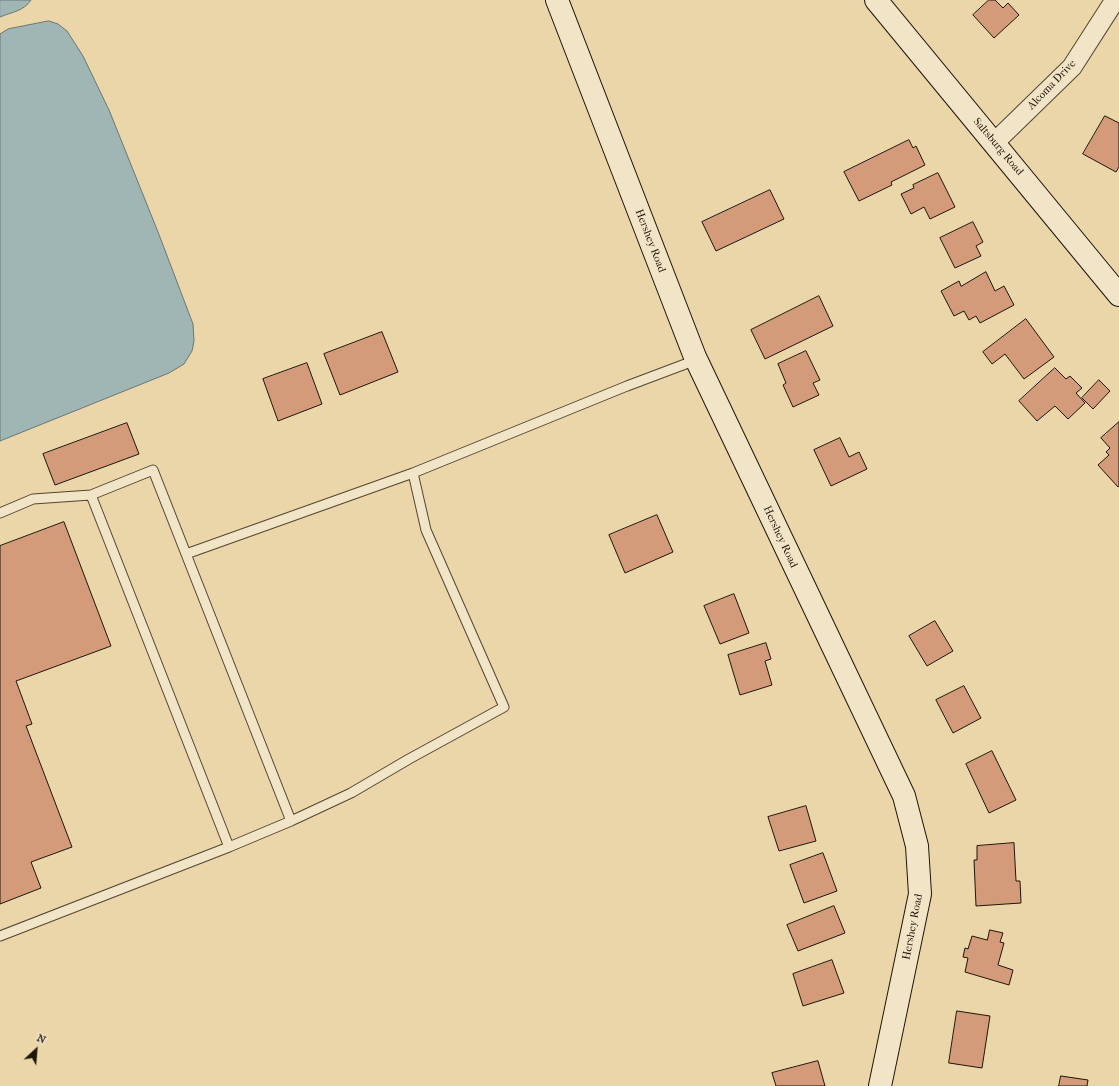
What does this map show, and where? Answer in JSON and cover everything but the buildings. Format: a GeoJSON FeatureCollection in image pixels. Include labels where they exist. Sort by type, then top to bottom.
{"type":"FeatureCollection","features":[{"type":"Feature","properties":{"kind":"street","name":"Hershey Road"},"geometry":{"type":"LineString","coordinates":[[556,0],[696,360],[904,796],[917,846],[920,894],[880,1086]]}},
{"type":"Feature","properties":{"kind":"street","name":"Saltsburg Road"},"geometry":{"type":"LineString","coordinates":[[876,0],[1119,295]]}},
{"type":"Feature","properties":{"kind":"street","name":"Alcoma Drive"},"geometry":{"type":"LineString","coordinates":[[994,143],[1072,67],[1115,0]]}},
{"type":"Feature","properties":{"kind":"lane"},"geometry":{"type":"LineString","coordinates":[[186,554],[413,473],[627,386],[696,360]]}},
{"type":"Feature","properties":{"kind":"lane"},"geometry":{"type":"LineString","coordinates":[[0,513],[33,499],[91,495],[153,470],[291,821]]}},
{"type":"Feature","properties":{"kind":"lane"},"geometry":{"type":"LineString","coordinates":[[0,936],[230,847],[291,821],[351,793],[409,759],[504,707],[426,530],[413,473]]}},
{"type":"Feature","properties":{"kind":"lane"},"geometry":{"type":"LineString","coordinates":[[91,495],[230,847]]}},
{"type":"Feature","properties":{"kind":"water"},"geometry":{"type":"Polygon","coordinates":[[[0,0],[31,0],[25,7],[0,17],[0,0]]]}},
{"type":"Feature","properties":{"kind":"water"},"geometry":{"type":"Polygon","coordinates":[[[49,21],[58,24],[67,31],[83,56],[109,110],[193,324],[194,341],[192,351],[184,364],[169,373],[0,441],[0,34],[8,29],[49,21]]]}}]}
